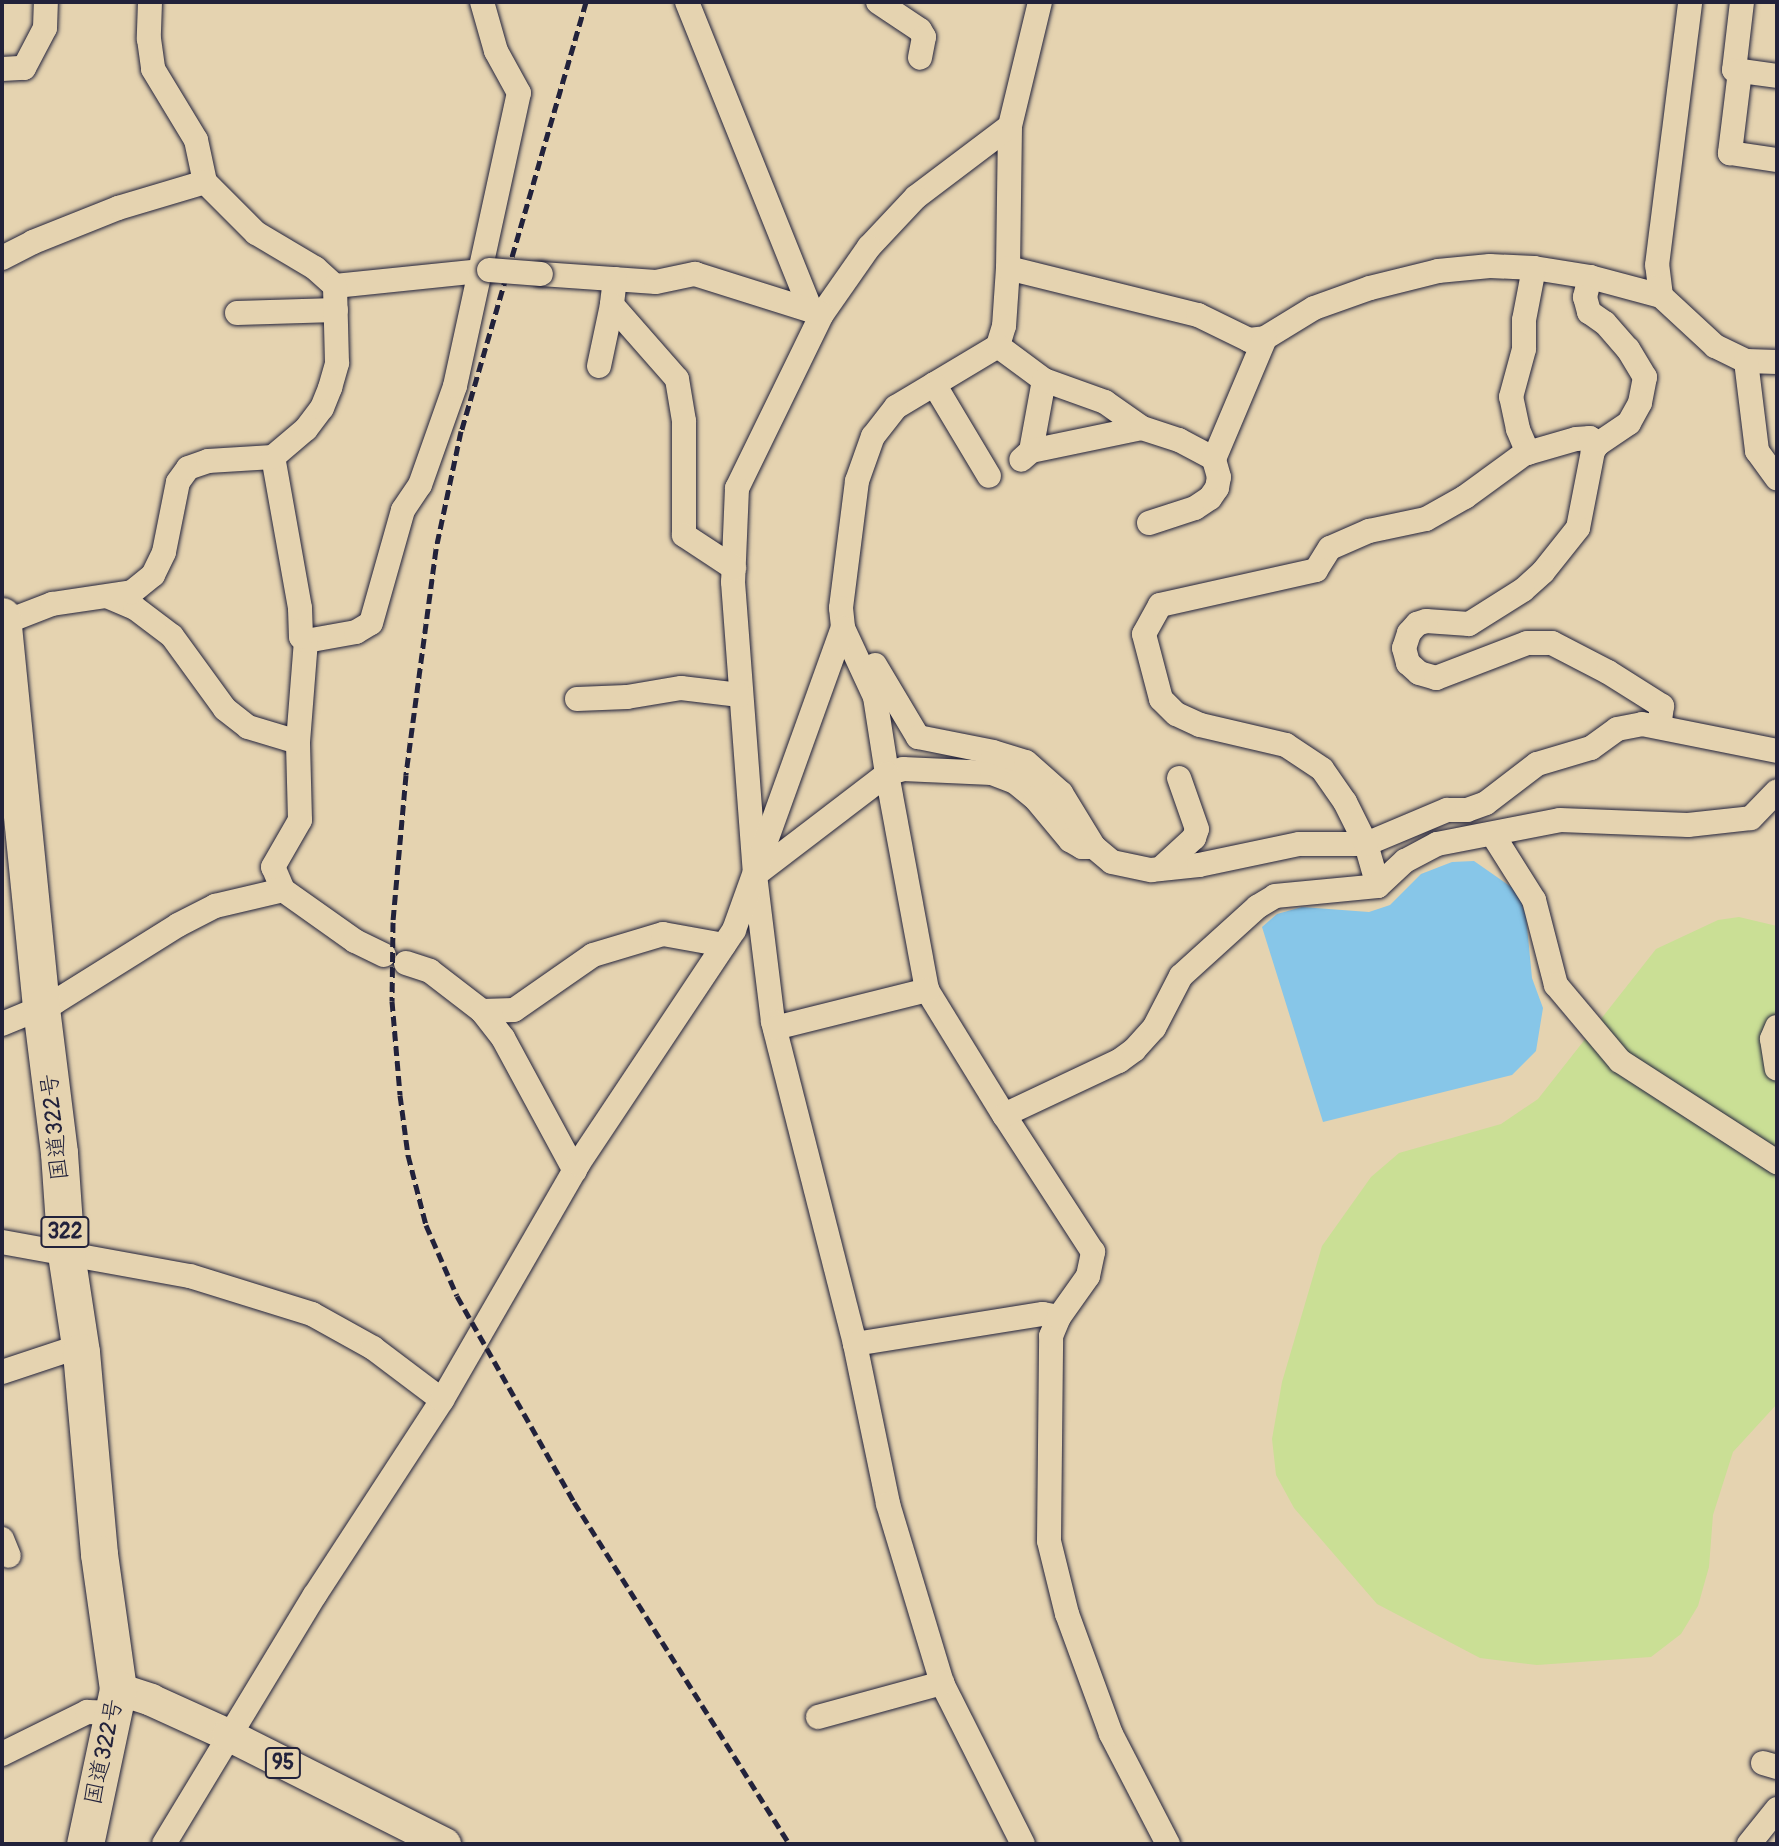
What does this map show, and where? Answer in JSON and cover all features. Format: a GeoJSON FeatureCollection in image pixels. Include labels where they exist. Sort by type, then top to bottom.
{"type":"FeatureCollection","features":[{"type":"Feature","properties":{"kind":"highway","name":"国道322号"},"geometry":{"type":"LineString","coordinates":[[2,616],[41,1008],[59,1153],[66,1254],[80,1346],[114,1701],[85,1844]]}},
{"type":"Feature","properties":{"kind":"main road","name":"95"},"geometry":{"type":"LineString","coordinates":[[114,1701],[151,1700],[228,1735],[445,1844]]}},
{"type":"Feature","properties":{"kind":"street"},"geometry":{"type":"LineString","coordinates":[[2,69],[24,68],[45,28],[46,2]]}},
{"type":"Feature","properties":{"kind":"street"},"geometry":{"type":"LineString","coordinates":[[3,623],[52,604],[132,592],[152,575],[163,552],[178,482],[188,468],[208,461],[274,457],[306,429],[322,408],[337,363],[335,298],[315,268],[256,233],[205,182],[196,140],[153,69],[149,39],[150,2]]}},
{"type":"Feature","properties":{"kind":"street"},"geometry":{"type":"LineString","coordinates":[[274,457],[300,608],[301,637],[306,641],[356,632],[371,623],[403,510],[420,485],[455,386],[484,270],[519,93],[496,51],[481,2]]}},
{"type":"Feature","properties":{"kind":"street"},"geometry":{"type":"LineString","coordinates":[[687,2],[816,312]]}},
{"type":"Feature","properties":{"kind":"street"},"geometry":{"type":"LineString","coordinates":[[878,2],[920,30],[924,37],[920,58]]}},
{"type":"Feature","properties":{"kind":"street"},"geometry":{"type":"LineString","coordinates":[[1040,2],[1010,126],[1008,268],[1004,326],[998,346],[896,407],[873,436],[857,481],[841,608],[843,628],[875,697],[927,990],[1093,1252],[1088,1276],[1059,1317],[1051,1336],[1049,1541],[1067,1614],[1111,1734],[1168,1844]]}},
{"type":"Feature","properties":{"kind":"street"},"geometry":{"type":"LineString","coordinates":[[1661,296],[1657,265],[1690,2]]}},
{"type":"Feature","properties":{"kind":"street"},"geometry":{"type":"LineString","coordinates":[[1742,2],[1734,70],[1777,76]]}},
{"type":"Feature","properties":{"kind":"street"},"geometry":{"type":"LineString","coordinates":[[1740,71],[1730,153],[1777,160]]}},
{"type":"Feature","properties":{"kind":"street"},"geometry":{"type":"LineString","coordinates":[[1010,126],[916,197],[869,247],[816,312],[737,488],[733,568],[755,875],[775,1028],[855,1344],[888,1504],[942,1683],[1023,1844]]}},
{"type":"Feature","properties":{"kind":"street"},"geometry":{"type":"LineString","coordinates":[[2,258],[33,242],[118,208],[205,182]]}},
{"type":"Feature","properties":{"kind":"street"},"geometry":{"type":"LineString","coordinates":[[1008,268],[1198,315],[1249,340],[1265,338],[1314,308],[1370,288],[1438,271],[1490,266],[1534,268],[1590,277],[1661,296],[1715,346],[1746,361],[1777,362]]}},
{"type":"Feature","properties":{"kind":"street"},"geometry":{"type":"LineString","coordinates":[[1528,453],[1518,429],[1511,397],[1524,349],[1524,320],[1534,268]]}},
{"type":"Feature","properties":{"kind":"street"},"geometry":{"type":"LineString","coordinates":[[237,313],[484,270],[656,282],[695,274],[816,312]]}},
{"type":"Feature","properties":{"kind":"street"},"geometry":{"type":"LineString","coordinates":[[1590,277],[1585,297],[1589,312],[1605,323],[1628,349],[1645,377],[1640,403],[1629,423],[1598,444],[1593,451],[1578,528],[1543,572],[1523,590],[1469,624],[1426,621],[1418,624],[1409,634],[1404,648],[1408,663],[1419,674],[1436,678],[1527,643],[1552,643],[1608,672],[1662,706],[1660,727]]}},
{"type":"Feature","properties":{"kind":"street"},"geometry":{"type":"LineString","coordinates":[[599,366],[615,279]]}},
{"type":"Feature","properties":{"kind":"street"},"geometry":{"type":"LineString","coordinates":[[612,304],[677,379],[684,421],[684,535],[733,568]]}},
{"type":"Feature","properties":{"kind":"street"},"geometry":{"type":"LineString","coordinates":[[1149,523],[1195,508],[1210,498],[1217,488],[1219,477],[1214,459],[1265,338]]}},
{"type":"Feature","properties":{"kind":"street"},"geometry":{"type":"LineString","coordinates":[[998,346],[1044,380],[1105,402],[1142,428],[1180,440],[1214,459]]}},
{"type":"Feature","properties":{"kind":"street"},"geometry":{"type":"LineString","coordinates":[[1746,361],[1757,451],[1777,479]]}},
{"type":"Feature","properties":{"kind":"street"},"geometry":{"type":"LineString","coordinates":[[1044,380],[1025,456],[1142,428]]}},
{"type":"Feature","properties":{"kind":"street"},"geometry":{"type":"LineString","coordinates":[[934,384],[989,476]]}},
{"type":"Feature","properties":{"kind":"street"},"geometry":{"type":"LineString","coordinates":[[1378,886],[1366,844],[1345,802],[1322,769],[1286,746],[1200,725],[1176,714],[1161,699],[1144,634],[1160,605],[1316,570],[1330,548],[1369,531],[1426,519],[1465,497],[1528,453],[1576,439],[1590,438],[1598,444]]}},
{"type":"Feature","properties":{"kind":"street"},"geometry":{"type":"LineString","coordinates":[[105,596],[135,608],[172,636],[225,709],[248,727],[298,742]]}},
{"type":"Feature","properties":{"kind":"street"},"geometry":{"type":"LineString","coordinates":[[843,628],[861,642],[918,737],[993,752],[1026,762],[1061,793],[1094,847],[1112,862],[1160,869],[1199,865],[1299,844],[1366,844],[1447,810],[1467,810],[1486,803],[1537,764],[1591,748],[1617,729],[1642,724],[1777,751]]}},
{"type":"Feature","properties":{"kind":"street"},"geometry":{"type":"LineString","coordinates":[[164,1844],[228,1735],[442,1400],[575,1171],[734,930],[843,628]]}},
{"type":"Feature","properties":{"kind":"street"},"geometry":{"type":"LineString","coordinates":[[306,641],[298,742],[300,820],[273,867],[283,890],[355,941],[430,971],[482,1011],[503,1038],[575,1171]]}},
{"type":"Feature","properties":{"kind":"street"},"geometry":{"type":"LineString","coordinates":[[577,699],[627,697],[681,688],[740,695]]}},
{"type":"Feature","properties":{"kind":"street"},"geometry":{"type":"LineString","coordinates":[[755,875],[887,774],[903,769],[992,774],[1015,782],[1035,798],[1070,841],[1082,847],[1094,847]]}},
{"type":"Feature","properties":{"kind":"street"},"geometry":{"type":"LineString","coordinates":[[1160,869],[1194,838],[1197,829],[1179,778]]}},
{"type":"Feature","properties":{"kind":"street"},"geometry":{"type":"LineString","coordinates":[[1004,1115],[1119,1060],[1134,1049],[1154,1028],[1181,976],[1257,906],[1275,896],[1378,886],[1405,861],[1437,844],[1560,820],[1688,825],[1751,818],[1777,791]]}},
{"type":"Feature","properties":{"kind":"street"},"geometry":{"type":"LineString","coordinates":[[1493,835],[1534,900],[1556,985],[1620,1061],[1777,1162]]}},
{"type":"Feature","properties":{"kind":"street"},"geometry":{"type":"LineString","coordinates":[[2,1024],[41,1008],[190,918],[215,906],[283,890]]}},
{"type":"Feature","properties":{"kind":"street"},"geometry":{"type":"LineString","coordinates":[[482,1011],[514,1010],[593,955],[663,934],[724,945]]}},
{"type":"Feature","properties":{"kind":"street"},"geometry":{"type":"LineString","coordinates":[[775,1028],[927,990]]}},
{"type":"Feature","properties":{"kind":"street"},"geometry":{"type":"LineString","coordinates":[[1777,1027],[1772,1039],[1777,1069]]}},
{"type":"Feature","properties":{"kind":"street"},"geometry":{"type":"LineString","coordinates":[[2,1242],[190,1276],[312,1314],[373,1348],[442,1400]]}},
{"type":"Feature","properties":{"kind":"street"},"geometry":{"type":"LineString","coordinates":[[855,1344],[1043,1314],[1059,1317]]}},
{"type":"Feature","properties":{"kind":"street"},"geometry":{"type":"LineString","coordinates":[[2,1371],[80,1346]]}},
{"type":"Feature","properties":{"kind":"street"},"geometry":{"type":"LineString","coordinates":[[818,1717],[942,1683]]}},
{"type":"Feature","properties":{"kind":"street"},"geometry":{"type":"LineString","coordinates":[[2,1754],[114,1701]]}},
{"type":"Feature","properties":{"kind":"street"},"geometry":{"type":"LineString","coordinates":[[1749,1844],[1777,1809]]}},
{"type":"Feature","properties":{"kind":"green space"},"geometry":{"type":"Polygon","coordinates":[[[1739,917],[1777,926],[1777,1404],[1733,1452],[1713,1515],[1709,1567],[1698,1606],[1681,1634],[1651,1657],[1537,1665],[1480,1658],[1377,1604],[1294,1508],[1276,1475],[1272,1439],[1282,1382],[1322,1246],[1371,1177],[1399,1153],[1501,1124],[1538,1099],[1656,949],[1718,920],[1739,917]]]}},
{"type":"Feature","properties":{"kind":"water"},"geometry":{"type":"Polygon","coordinates":[[[1474,861],[1517,891],[1526,916],[1532,978],[1543,1008],[1536,1051],[1512,1075],[1323,1122],[1262,927],[1277,914],[1302,907],[1369,912],[1390,905],[1421,874],[1452,862],[1474,861]]]}},
{"type":"Feature","properties":{"kind":"railway"},"geometry":{"type":"LineString","coordinates":[[586,2],[461,431],[436,549],[406,775],[393,922],[392,1001],[400,1095],[408,1155],[426,1225],[457,1296],[574,1502],[789,1844]]}}]}
